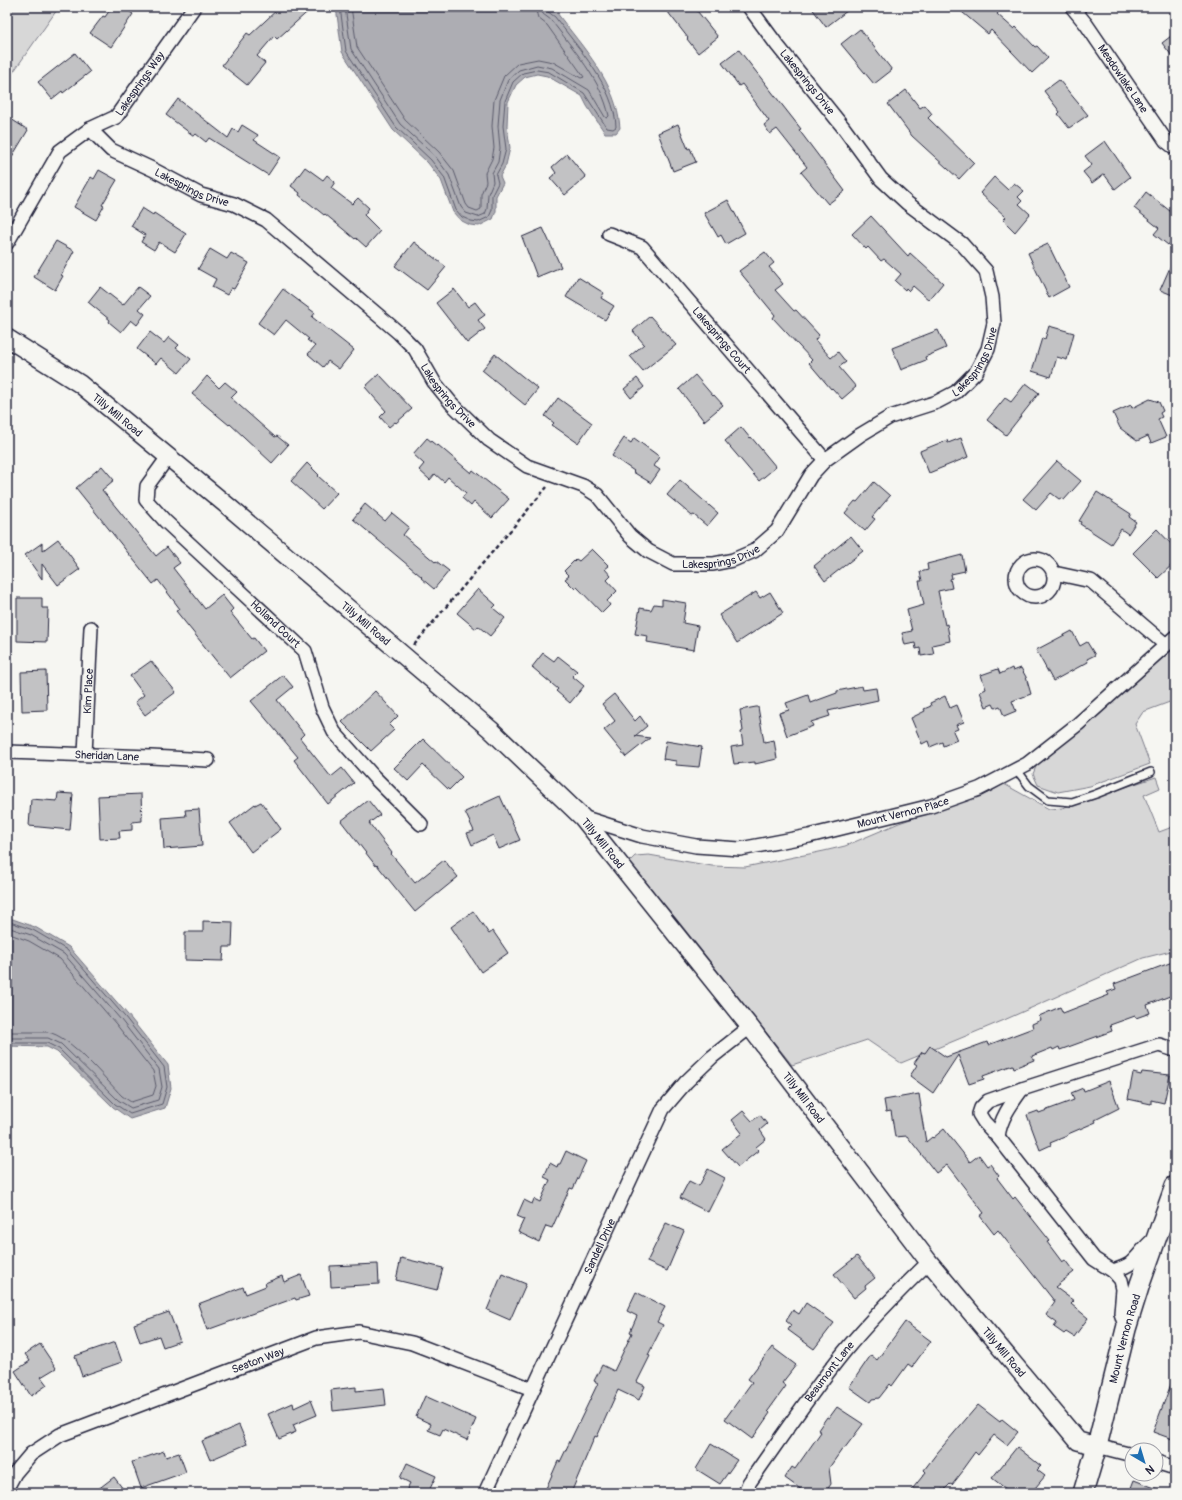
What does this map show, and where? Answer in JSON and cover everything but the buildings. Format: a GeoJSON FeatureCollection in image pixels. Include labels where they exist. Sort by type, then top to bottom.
{"type":"FeatureCollection","features":[{"type":"Feature","properties":{"kind":"main road","name":"Mount Vernon Road"},"geometry":{"type":"LineString","coordinates":[[1082,1493],[1097,1446],[1126,1329],[1155,1238],[1175,1186]]}},
{"type":"Feature","properties":{"kind":"street","name":"Lakesprings Way"},"geometry":{"type":"LineString","coordinates":[[7,242],[60,151],[90,129],[116,117],[194,7]]}},
{"type":"Feature","properties":{"kind":"street","name":"Lakesprings Drive"},"geometry":{"type":"LineString","coordinates":[[90,129],[111,150],[152,169],[201,195],[234,204],[266,220],[399,333],[416,350],[434,382],[452,404],[489,440],[527,466],[583,486],[597,495],[630,536],[648,551],[673,564],[713,564],[733,560],[754,551],[777,532],[811,475],[825,460],[860,435],[890,417],[937,402],[956,392],[976,372],[988,349],[994,323],[992,297],[986,271],[962,244],[907,203],[881,179],[843,127],[777,45],[749,7]]}},
{"type":"Feature","properties":{"kind":"street","name":"Meadowlake Lane"},"geometry":{"type":"LineString","coordinates":[[1072,7],[1100,44],[1166,141],[1175,148]]}},
{"type":"Feature","properties":{"kind":"street","name":"Lakesprings Court"},"geometry":{"type":"LineString","coordinates":[[609,234],[642,247],[825,460]]}},
{"type":"Feature","properties":{"kind":"street","name":"Tilly Mill Road"},"geometry":{"type":"LineString","coordinates":[[7,338],[80,384],[168,457],[490,729],[582,816],[750,1027],[929,1262],[1067,1429],[1078,1441],[1097,1446]]}},
{"type":"Feature","properties":{"kind":"street","name":"Holland Court"},"geometry":{"type":"LineString","coordinates":[[168,457],[147,486],[146,500],[165,522],[305,651],[322,707],[334,732],[374,777],[421,824]]}},
{"type":"Feature","properties":{"kind":"street"},"geometry":{"type":"LineString","coordinates":[[1054,574],[1091,581],[1170,641]]}},
{"type":"Feature","properties":{"kind":"street","name":"Kim Place"},"geometry":{"type":"LineString","coordinates":[[84,754],[91,628]]}},
{"type":"Feature","properties":{"kind":"street","name":"Mount Vernon Place"},"geometry":{"type":"LineString","coordinates":[[582,816],[642,836],[696,846],[740,849],[809,836],[931,806],[979,789],[1027,764],[1078,724],[1170,641]]}},
{"type":"Feature","properties":{"kind":"street","name":"Sheridan Lane"},"geometry":{"type":"LineString","coordinates":[[7,752],[208,760]]}},
{"type":"Feature","properties":{"kind":"street","name":"Sandell Drive"},"geometry":{"type":"LineString","coordinates":[[485,1493],[663,1109],[686,1082],[712,1056],[750,1027]]}},
{"type":"Feature","properties":{"kind":"street"},"geometry":{"type":"LineString","coordinates":[[1126,1329],[1121,1313],[1123,1289],[1120,1280],[1113,1271],[1094,1259],[979,1114],[981,1108],[988,1101],[1018,1090],[1159,1045],[1175,1050]]}},
{"type":"Feature","properties":{"kind":"street"},"geometry":{"type":"LineString","coordinates":[[998,1137],[999,1128],[1004,1116],[1018,1090]]}},
{"type":"Feature","properties":{"kind":"street"},"geometry":{"type":"LineString","coordinates":[[1113,1271],[1132,1263],[1146,1246],[1155,1238]]}},
{"type":"Feature","properties":{"kind":"street","name":"Beaumont Lane"},"geometry":{"type":"LineString","coordinates":[[745,1493],[749,1483],[812,1394],[845,1351],[892,1297],[929,1262]]}},
{"type":"Feature","properties":{"kind":"street","name":"Seaton Way"},"geometry":{"type":"LineString","coordinates":[[7,1488],[15,1473],[31,1454],[60,1435],[316,1338],[359,1332],[412,1343],[532,1389]]}},
{"type":"Feature","properties":{"kind":"street"},"geometry":{"type":"LineString","coordinates":[[1097,1446],[1124,1453]]}},
{"type":"Feature","properties":{"kind":"street"},"geometry":{"type":"LineString","coordinates":[[1164,1465],[1175,1468]]}},
{"type":"Feature","properties":{"kind":"lane"},"geometry":{"type":"LineString","coordinates":[[1017,770],[1029,786],[1048,800],[1072,802],[1151,772]]}},
{"type":"Feature","properties":{"kind":"path"},"geometry":{"type":"LineString","coordinates":[[404,657],[557,476]]}},
{"type":"Feature","properties":{"kind":"shaded area"},"geometry":{"type":"Polygon","coordinates":[[[7,7],[59,7],[7,81],[7,7]]]}},
{"type":"Feature","properties":{"kind":"shaded area"},"geometry":{"type":"Polygon","coordinates":[[[1175,647],[1175,700],[1143,712],[1135,724],[1150,764],[1090,786],[1058,792],[1038,785],[1033,774],[1037,764],[1114,701],[1175,647]]]}},
{"type":"Feature","properties":{"kind":"shaded area"},"geometry":{"type":"Polygon","coordinates":[[[1156,777],[1160,788],[1144,795],[1159,832],[1175,826],[1175,950],[1143,958],[1002,1021],[901,1063],[867,1040],[792,1065],[678,921],[629,862],[635,856],[649,855],[712,866],[745,867],[845,846],[899,823],[990,792],[1004,784],[1049,809],[1062,808],[1156,777]]]}},
{"type":"Feature","properties":{"kind":"water"},"geometry":{"type":"Polygon","coordinates":[[[336,7],[547,7],[557,13],[588,53],[606,81],[613,96],[620,128],[616,133],[605,133],[582,96],[547,76],[537,74],[525,77],[516,85],[508,102],[507,126],[510,148],[506,165],[500,176],[503,183],[496,196],[496,211],[493,219],[479,226],[470,225],[460,220],[453,212],[441,180],[428,163],[393,130],[342,52],[336,7]]]}},
{"type":"Feature","properties":{"kind":"water"},"geometry":{"type":"Polygon","coordinates":[[[7,917],[35,927],[69,947],[128,1015],[168,1065],[171,1088],[165,1108],[130,1119],[113,1107],[57,1052],[47,1047],[7,1046],[7,917]]]}}]}
